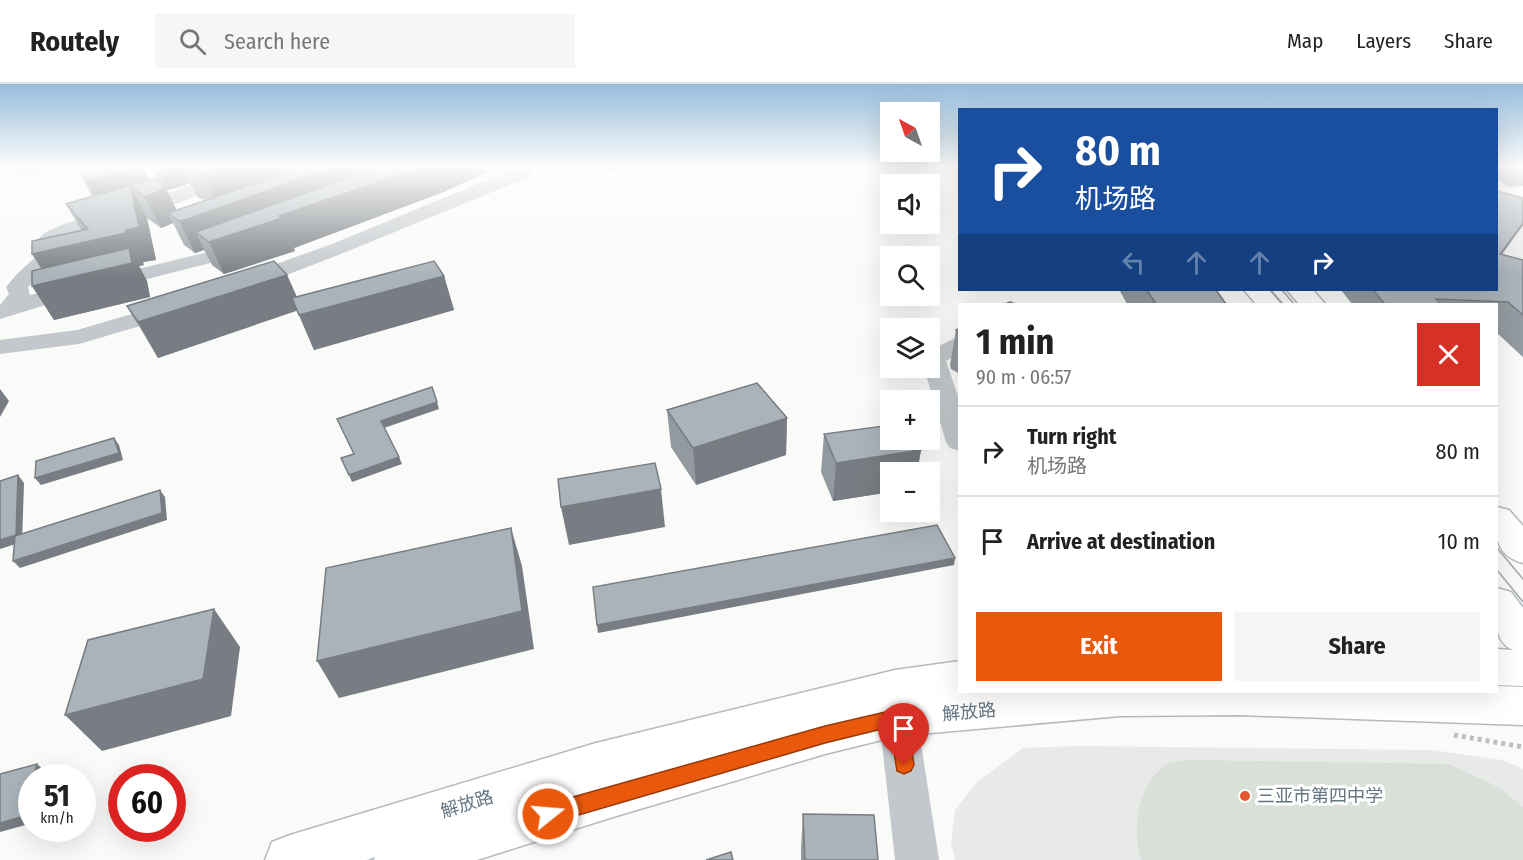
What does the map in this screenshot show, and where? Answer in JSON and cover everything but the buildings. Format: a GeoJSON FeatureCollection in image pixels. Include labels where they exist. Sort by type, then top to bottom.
{"type":"FeatureCollection","features":[{"type":"Feature","properties":{"kind":"main road"},"geometry":{"type":"LineString","coordinates":[[1258,291],[1268,303]]}},
{"type":"Feature","properties":{"kind":"main road"},"geometry":{"type":"LineString","coordinates":[[1301,291],[1311,303]]}},
{"type":"Feature","properties":{"kind":"main road"},"geometry":{"type":"LineString","coordinates":[[1498,520],[1523,550]]}},
{"type":"Feature","properties":{"kind":"main road"},"geometry":{"type":"LineString","coordinates":[[1498,604],[1523,637]]}},
{"type":"Feature","properties":{"kind":"main road"},"geometry":{"type":"LineString","coordinates":[[1498,667],[1523,668]]}},
{"type":"Feature","properties":{"kind":"main road","name":"解放路"},"geometry":{"type":"LineString","coordinates":[[290,860],[596,764],[895,688],[958,679]]}},
{"type":"Feature","properties":{"kind":"main road","name":"解放路"},"geometry":{"type":"LineString","coordinates":[[399,860],[613,794],[825,734],[898,717],[1120,697],[1240,696],[1523,706]]}},
{"type":"Feature","properties":{"kind":"street"},"geometry":{"type":"LineString","coordinates":[[4,310],[20,294],[17,287],[24,278],[54,251],[43,243],[60,230],[159,203]]}},
{"type":"Feature","properties":{"kind":"street"},"geometry":{"type":"LineString","coordinates":[[221,291],[450,203]]}},
{"type":"Feature","properties":{"kind":"street"},"geometry":{"type":"LineString","coordinates":[[4,310],[212,257],[267,236]]}},
{"type":"Feature","properties":{"kind":"street"},"geometry":{"type":"LineString","coordinates":[[0,347],[80,337],[188,303]]}},
{"type":"Feature","properties":{"kind":"street"},"geometry":{"type":"LineString","coordinates":[[958,344],[933,358],[958,436]]}},
{"type":"Feature","properties":{"kind":"street"},"geometry":{"type":"LineString","coordinates":[[898,717],[917,860]]}},
{"type":"Feature","properties":{"kind":"shaded area"},"geometry":{"type":"Polygon","coordinates":[[[1498,209],[1523,212],[1523,284],[1498,276],[1498,209]]]}},
{"type":"Feature","properties":{"kind":"shaded area","name":"三亚市第四中学"},"geometry":{"type":"Polygon","coordinates":[[[1079,746],[1432,750],[1502,760],[1523,769],[1523,860],[955,860],[951,843],[955,810],[977,782],[1023,748],[1079,746]]]}},
{"type":"Feature","properties":{"kind":"shaded area"},"geometry":{"type":"Polygon","coordinates":[[[1188,760],[1449,764],[1498,787],[1523,807],[1523,860],[1141,860],[1137,822],[1148,785],[1165,765],[1188,760]]]}},
{"type":"Feature","properties":{"kind":"tram line"},"geometry":{"type":"LineString","coordinates":[[1271,291],[1281,303]]}},
{"type":"Feature","properties":{"kind":"tram line"},"geometry":{"type":"LineString","coordinates":[[1283,291],[1293,303]]}},
{"type":"Feature","properties":{"kind":"tram line"},"geometry":{"type":"LineString","coordinates":[[1498,549],[1523,579]]}},
{"type":"Feature","properties":{"kind":"tram line"},"geometry":{"type":"LineString","coordinates":[[1498,571],[1523,602]]}},
{"type":"Feature","properties":{"kind":"place","name":"三亚市第四中学"},"geometry":{"type":"Point","coordinates":[1245,796]}},
{"type":"Feature","properties":{"kind":"route"},"geometry":{"type":"LineString","coordinates":[[548,814],[825,734],[898,717],[904,765]]}}]}
